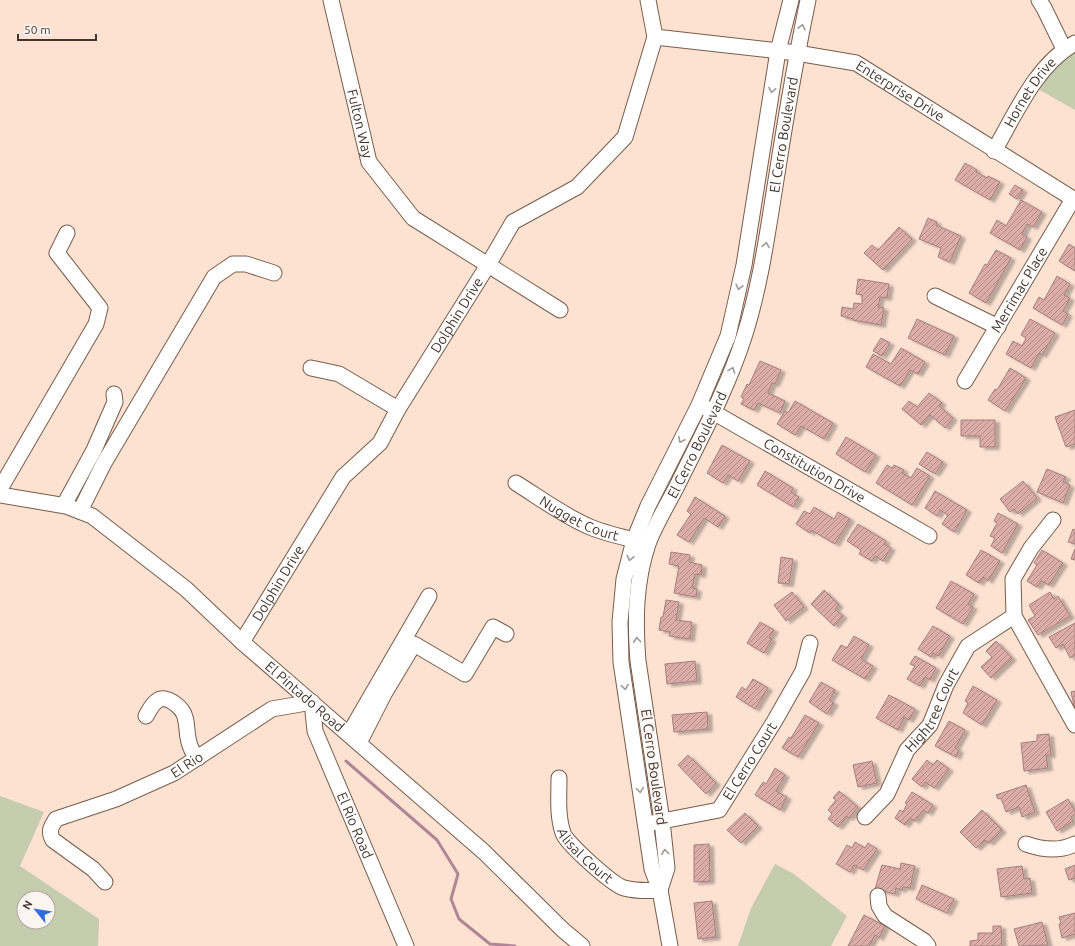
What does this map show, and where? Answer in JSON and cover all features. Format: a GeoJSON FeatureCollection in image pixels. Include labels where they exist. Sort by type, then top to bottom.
{"type":"FeatureCollection","features":[{"type":"Feature","properties":{"kind":"street","name":"Fulton Way"},"geometry":{"type":"LineString","coordinates":[[332,0],[369,162],[412,218],[560,310]]}},
{"type":"Feature","properties":{"kind":"street","name":"Dolphin Drive"},"geometry":{"type":"LineString","coordinates":[[242,642],[343,477],[380,443],[398,409],[488,265],[513,222],[577,187],[625,138],[655,37],[648,0]]}},
{"type":"Feature","properties":{"kind":"street","name":"El Cerro Boulevard"},"geometry":{"type":"LineString","coordinates":[[660,890],[667,868],[662,821],[638,661],[636,636],[636,610],[641,542],[648,506],[699,405],[728,336],[744,265],[778,51],[790,0]]}},
{"type":"Feature","properties":{"kind":"street","name":"El Cerro Boulevard"},"geometry":{"type":"LineString","coordinates":[[670,946],[660,890],[652,869],[621,662],[620,629],[624,579],[641,542],[714,412],[744,337],[762,267],[797,53],[808,0]]}},
{"type":"Feature","properties":{"kind":"street"},"geometry":{"type":"LineString","coordinates":[[1039,0],[1069,46]]}},
{"type":"Feature","properties":{"kind":"street","name":"Enterprise Drive"},"geometry":{"type":"LineString","coordinates":[[655,37],[797,53],[856,63],[1074,200]]}},
{"type":"Feature","properties":{"kind":"street","name":"Hornet Drive"},"geometry":{"type":"LineString","coordinates":[[994,151],[1029,90],[1045,68],[1069,46]]}},
{"type":"Feature","properties":{"kind":"street","name":"Merrimac Place"},"geometry":{"type":"LineString","coordinates":[[965,381],[1074,200]]}},
{"type":"Feature","properties":{"kind":"street"},"geometry":{"type":"LineString","coordinates":[[0,489],[96,324],[100,308],[57,253],[67,233]]}},
{"type":"Feature","properties":{"kind":"street"},"geometry":{"type":"LineString","coordinates":[[80,511],[104,463],[214,277],[233,264],[246,264],[274,273]]}},
{"type":"Feature","properties":{"kind":"street"},"geometry":{"type":"LineString","coordinates":[[935,296],[998,327]]}},
{"type":"Feature","properties":{"kind":"street"},"geometry":{"type":"LineString","coordinates":[[311,368],[338,374],[398,409]]}},
{"type":"Feature","properties":{"kind":"street"},"geometry":{"type":"LineString","coordinates":[[64,505],[94,450],[115,402],[114,394]]}},
{"type":"Feature","properties":{"kind":"street","name":"Constitution Drive"},"geometry":{"type":"LineString","coordinates":[[699,405],[714,412],[929,536]]}},
{"type":"Feature","properties":{"kind":"street","name":"Nugget Court"},"geometry":{"type":"LineString","coordinates":[[516,484],[588,526],[641,542]]}},
{"type":"Feature","properties":{"kind":"street","name":"El Pintado Road"},"geometry":{"type":"LineString","coordinates":[[0,495],[64,505],[92,516],[186,589],[242,642],[484,852],[563,930],[582,946]]}},
{"type":"Feature","properties":{"kind":"street"},"geometry":{"type":"LineString","coordinates":[[1053,520],[1031,548],[1013,579],[1014,616],[1075,725]]}},
{"type":"Feature","properties":{"kind":"street"},"geometry":{"type":"LineString","coordinates":[[354,738],[429,596]]}},
{"type":"Feature","properties":{"kind":"street","name":"Hightree Court"},"geometry":{"type":"LineString","coordinates":[[865,817],[887,794],[907,750],[930,725],[946,685],[968,646],[1014,616]]}},
{"type":"Feature","properties":{"kind":"street"},"geometry":{"type":"LineString","coordinates":[[354,738],[384,694],[414,644],[465,674],[493,627],[506,634]]}},
{"type":"Feature","properties":{"kind":"street","name":"El Cerro Court"},"geometry":{"type":"LineString","coordinates":[[645,824],[719,810],[774,722],[803,672],[810,643]]}},
{"type":"Feature","properties":{"kind":"street"},"geometry":{"type":"LineString","coordinates":[[146,716],[157,700],[163,698],[168,699],[176,705],[183,711],[186,718],[188,740],[191,748],[198,758]]}},
{"type":"Feature","properties":{"kind":"street","name":"El Rio"},"geometry":{"type":"LineString","coordinates":[[105,882],[93,868],[53,840],[50,834],[56,819],[123,796],[174,773],[272,709],[312,702]]}},
{"type":"Feature","properties":{"kind":"street","name":"El Rio Road"},"geometry":{"type":"LineString","coordinates":[[312,702],[315,731],[406,946]]}},
{"type":"Feature","properties":{"kind":"street","name":"Alisal Court"},"geometry":{"type":"LineString","coordinates":[[559,778],[558,806],[563,834],[594,866],[615,884],[623,888],[640,891],[660,890]]}},
{"type":"Feature","properties":{"kind":"street"},"geometry":{"type":"LineString","coordinates":[[1026,844],[1053,850],[1063,849],[1075,844]]}},
{"type":"Feature","properties":{"kind":"street"},"geometry":{"type":"LineString","coordinates":[[878,896],[879,906],[885,916],[924,941],[928,946]]}},
{"type":"Feature","properties":{"kind":"green space"},"geometry":{"type":"Polygon","coordinates":[[[1075,47],[1075,110],[1038,89],[1045,78],[1075,47]]]}},
{"type":"Feature","properties":{"kind":"green space"},"geometry":{"type":"Polygon","coordinates":[[[0,796],[44,812],[20,866],[56,890],[16,890],[16,930],[56,930],[56,890],[99,919],[98,946],[0,946],[0,796]]]}},
{"type":"Feature","properties":{"kind":"green space"},"geometry":{"type":"Polygon","coordinates":[[[775,864],[794,874],[847,916],[831,946],[738,946],[751,908],[775,864]]]}},
{"type":"Feature","properties":{"kind":"building"},"geometry":{"type":"Polygon","coordinates":[[[965,163],[977,170],[976,172],[987,178],[988,176],[1000,182],[990,200],[955,180],[965,163]]]}},
{"type":"Feature","properties":{"kind":"building"},"geometry":{"type":"Polygon","coordinates":[[[1015,185],[1023,190],[1017,199],[1009,194],[1015,185]]]}},
{"type":"Feature","properties":{"kind":"building"},"geometry":{"type":"Polygon","coordinates":[[[1021,200],[1042,212],[1033,227],[1027,224],[1022,234],[1027,237],[1020,250],[990,233],[997,220],[1006,226],[1021,200]]]}},
{"type":"Feature","properties":{"kind":"building"},"geometry":{"type":"Polygon","coordinates":[[[928,218],[937,222],[936,225],[961,236],[950,262],[938,257],[941,248],[919,239],[928,218]]]}},
{"type":"Feature","properties":{"kind":"building"},"geometry":{"type":"Polygon","coordinates":[[[899,227],[912,239],[883,270],[864,253],[872,245],[878,250],[899,227]]]}},
{"type":"Feature","properties":{"kind":"building"},"geometry":{"type":"Polygon","coordinates":[[[1069,244],[1075,248],[1075,271],[1059,261],[1069,244]]]}},
{"type":"Feature","properties":{"kind":"building"},"geometry":{"type":"Polygon","coordinates":[[[996,250],[1011,258],[986,303],[969,293],[985,264],[987,265],[996,250]]]}},
{"type":"Feature","properties":{"kind":"building"},"geometry":{"type":"Polygon","coordinates":[[[1057,276],[1070,284],[1064,295],[1070,298],[1063,311],[1068,314],[1062,325],[1033,308],[1039,297],[1044,300],[1057,276]]]}},
{"type":"Feature","properties":{"kind":"building"},"geometry":{"type":"Polygon","coordinates":[[[858,279],[889,284],[887,298],[880,297],[878,307],[884,308],[881,325],[853,320],[841,316],[842,307],[853,309],[854,303],[862,304],[862,295],[856,294],[858,279]]]}},
{"type":"Feature","properties":{"kind":"building"},"geometry":{"type":"Polygon","coordinates":[[[917,319],[954,336],[945,355],[908,338],[917,319]]]}},
{"type":"Feature","properties":{"kind":"building"},"geometry":{"type":"Polygon","coordinates":[[[1030,319],[1055,333],[1042,355],[1039,353],[1031,368],[1006,354],[1013,341],[1022,346],[1026,338],[1021,335],[1030,319]]]}},
{"type":"Feature","properties":{"kind":"building"},"geometry":{"type":"Polygon","coordinates":[[[881,338],[890,343],[882,356],[873,351],[881,338]]]}},
{"type":"Feature","properties":{"kind":"building"},"geometry":{"type":"Polygon","coordinates":[[[901,348],[925,362],[918,374],[910,370],[900,386],[866,367],[873,354],[891,364],[901,348]]]}},
{"type":"Feature","properties":{"kind":"building"},"geometry":{"type":"Polygon","coordinates":[[[760,361],[781,370],[775,384],[772,383],[768,393],[785,401],[780,413],[758,403],[754,410],[741,404],[744,399],[741,397],[747,384],[749,385],[760,361]]]}},
{"type":"Feature","properties":{"kind":"building"},"geometry":{"type":"Polygon","coordinates":[[[1010,368],[1026,378],[1005,411],[988,400],[995,389],[997,390],[1010,368]]]}},
{"type":"Feature","properties":{"kind":"building"},"geometry":{"type":"Polygon","coordinates":[[[929,393],[942,403],[939,406],[953,418],[945,428],[930,415],[921,425],[902,409],[909,401],[917,407],[929,393]]]}},
{"type":"Feature","properties":{"kind":"building"},"geometry":{"type":"Polygon","coordinates":[[[795,401],[833,423],[824,439],[801,426],[795,435],[777,424],[785,411],[788,413],[795,401]]]}},
{"type":"Feature","properties":{"kind":"building"},"geometry":{"type":"Polygon","coordinates":[[[1075,410],[1075,444],[1066,447],[1055,417],[1075,410]]]}},
{"type":"Feature","properties":{"kind":"building"},"geometry":{"type":"Polygon","coordinates":[[[961,420],[995,420],[995,447],[980,447],[980,436],[961,436],[961,420]]]}},
{"type":"Feature","properties":{"kind":"building"},"geometry":{"type":"Polygon","coordinates":[[[846,437],[876,455],[865,472],[836,454],[846,437]]]}},
{"type":"Feature","properties":{"kind":"building"},"geometry":{"type":"Polygon","coordinates":[[[722,445],[750,461],[738,481],[728,475],[723,483],[707,473],[722,445]]]}},
{"type":"Feature","properties":{"kind":"building"},"geometry":{"type":"Polygon","coordinates":[[[927,452],[943,462],[935,474],[919,464],[927,452]]]}},
{"type":"Feature","properties":{"kind":"building"},"geometry":{"type":"Polygon","coordinates":[[[887,465],[892,468],[894,465],[904,470],[902,473],[911,478],[917,468],[930,476],[912,505],[876,483],[887,465]]]}},
{"type":"Feature","properties":{"kind":"building"},"geometry":{"type":"Polygon","coordinates":[[[1047,469],[1066,477],[1063,482],[1070,485],[1063,503],[1037,492],[1047,469]]]}},
{"type":"Feature","properties":{"kind":"building"},"geometry":{"type":"Polygon","coordinates":[[[765,471],[793,488],[791,492],[799,497],[793,507],[757,485],[765,471]]]}},
{"type":"Feature","properties":{"kind":"building"},"geometry":{"type":"Polygon","coordinates":[[[1023,481],[1037,498],[1018,514],[1014,509],[1010,512],[1000,499],[1023,481]]]}},
{"type":"Feature","properties":{"kind":"building"},"geometry":{"type":"Polygon","coordinates":[[[935,491],[967,510],[954,532],[942,524],[948,515],[940,510],[937,516],[925,508],[935,491]]]}},
{"type":"Feature","properties":{"kind":"building"},"geometry":{"type":"Polygon","coordinates":[[[695,497],[725,516],[718,527],[704,518],[689,542],[677,535],[691,514],[687,511],[695,497]]]}},
{"type":"Feature","properties":{"kind":"building"},"geometry":{"type":"Polygon","coordinates":[[[814,507],[834,519],[838,512],[850,519],[835,544],[811,530],[810,533],[796,524],[804,511],[810,514],[814,507]]]}},
{"type":"Feature","properties":{"kind":"building"},"geometry":{"type":"Polygon","coordinates":[[[998,513],[1018,524],[1002,553],[991,546],[995,538],[990,536],[997,523],[994,521],[998,513]]]}},
{"type":"Feature","properties":{"kind":"building"},"geometry":{"type":"Polygon","coordinates":[[[858,524],[886,541],[884,544],[891,548],[883,561],[875,556],[872,561],[859,554],[861,550],[847,541],[858,524]]]}},
{"type":"Feature","properties":{"kind":"building"},"geometry":{"type":"Polygon","coordinates":[[[1073,529],[1075,530],[1075,544],[1068,542],[1073,529]]]}},
{"type":"Feature","properties":{"kind":"building"},"geometry":{"type":"Polygon","coordinates":[[[1075,549],[1075,560],[1071,559],[1075,549]]]}},
{"type":"Feature","properties":{"kind":"building"},"geometry":{"type":"Polygon","coordinates":[[[981,550],[1000,561],[988,581],[983,577],[979,583],[966,575],[981,550]]]}},
{"type":"Feature","properties":{"kind":"building"},"geometry":{"type":"Polygon","coordinates":[[[1042,550],[1063,563],[1049,585],[1041,581],[1037,587],[1027,581],[1037,565],[1034,563],[1042,550]]]}},
{"type":"Feature","properties":{"kind":"building"},"geometry":{"type":"Polygon","coordinates":[[[671,552],[690,555],[689,562],[702,565],[701,575],[695,574],[692,588],[697,589],[696,597],[674,593],[679,566],[669,564],[671,552]]]}},
{"type":"Feature","properties":{"kind":"building"},"geometry":{"type":"Polygon","coordinates":[[[781,557],[793,559],[789,584],[778,583],[781,557]]]}},
{"type":"Feature","properties":{"kind":"building"},"geometry":{"type":"Polygon","coordinates":[[[951,581],[974,594],[968,604],[973,607],[963,624],[936,608],[951,581]]]}},
{"type":"Feature","properties":{"kind":"building"},"geometry":{"type":"Polygon","coordinates":[[[824,590],[839,605],[835,609],[843,616],[834,626],[811,604],[824,590]]]}},
{"type":"Feature","properties":{"kind":"building"},"geometry":{"type":"Polygon","coordinates":[[[792,592],[804,607],[786,621],[774,605],[792,592]]]}},
{"type":"Feature","properties":{"kind":"building"},"geometry":{"type":"Polygon","coordinates":[[[1050,592],[1054,599],[1058,596],[1070,616],[1038,635],[1028,620],[1035,616],[1029,605],[1050,592]]]}},
{"type":"Feature","properties":{"kind":"building"},"geometry":{"type":"Polygon","coordinates":[[[666,600],[679,602],[676,620],[692,622],[690,639],[669,636],[670,632],[659,630],[666,600]]]}},
{"type":"Feature","properties":{"kind":"building"},"geometry":{"type":"Polygon","coordinates":[[[760,622],[774,630],[769,638],[772,639],[764,653],[747,643],[760,622]]]}},
{"type":"Feature","properties":{"kind":"building"},"geometry":{"type":"Polygon","coordinates":[[[1075,623],[1075,655],[1070,658],[1063,644],[1056,648],[1049,637],[1075,623]]]}},
{"type":"Feature","properties":{"kind":"building"},"geometry":{"type":"Polygon","coordinates":[[[933,626],[950,636],[938,656],[933,653],[931,657],[918,649],[933,626]]]}},
{"type":"Feature","properties":{"kind":"building"},"geometry":{"type":"Polygon","coordinates":[[[854,636],[869,645],[861,659],[873,666],[865,679],[832,660],[841,645],[847,648],[854,636]]]}},
{"type":"Feature","properties":{"kind":"building"},"geometry":{"type":"Polygon","coordinates":[[[996,641],[1012,658],[991,678],[981,667],[992,657],[986,651],[996,641]]]}},
{"type":"Feature","properties":{"kind":"building"},"geometry":{"type":"Polygon","coordinates":[[[915,656],[936,668],[930,680],[925,677],[920,686],[907,679],[915,666],[910,664],[915,656]]]}},
{"type":"Feature","properties":{"kind":"building"},"geometry":{"type":"Polygon","coordinates":[[[695,661],[697,681],[667,684],[665,664],[695,661]]]}},
{"type":"Feature","properties":{"kind":"building"},"geometry":{"type":"Polygon","coordinates":[[[753,679],[768,688],[755,709],[736,697],[742,687],[746,690],[753,679]]]}},
{"type":"Feature","properties":{"kind":"building"},"geometry":{"type":"Polygon","coordinates":[[[821,682],[835,690],[829,700],[834,703],[827,714],[809,702],[821,682]]]}},
{"type":"Feature","properties":{"kind":"building"},"geometry":{"type":"Polygon","coordinates":[[[973,686],[997,700],[982,725],[963,713],[968,703],[965,701],[973,686]]]}},
{"type":"Feature","properties":{"kind":"building"},"geometry":{"type":"Polygon","coordinates":[[[1075,691],[1075,710],[1071,692],[1075,691]]]}},
{"type":"Feature","properties":{"kind":"building"},"geometry":{"type":"Polygon","coordinates":[[[889,695],[915,709],[909,720],[904,717],[898,730],[876,718],[889,695]]]}},
{"type":"Feature","properties":{"kind":"building"},"geometry":{"type":"Polygon","coordinates":[[[707,712],[708,729],[674,732],[672,715],[707,712]]]}},
{"type":"Feature","properties":{"kind":"building"},"geometry":{"type":"Polygon","coordinates":[[[805,715],[819,723],[798,757],[782,748],[789,737],[791,738],[805,715]]]}},
{"type":"Feature","properties":{"kind":"building"},"geometry":{"type":"Polygon","coordinates":[[[949,721],[965,730],[955,748],[959,750],[956,757],[935,746],[949,721]]]}},
{"type":"Feature","properties":{"kind":"building"},"geometry":{"type":"Polygon","coordinates":[[[1049,734],[1051,755],[1046,755],[1048,768],[1024,771],[1021,743],[1037,741],[1037,735],[1049,734]]]}},
{"type":"Feature","properties":{"kind":"building"},"geometry":{"type":"Polygon","coordinates":[[[688,755],[716,783],[706,794],[678,765],[688,755]]]}},
{"type":"Feature","properties":{"kind":"building"},"geometry":{"type":"Polygon","coordinates":[[[927,760],[933,765],[937,760],[949,769],[934,788],[925,782],[922,787],[912,779],[927,760]]]}},
{"type":"Feature","properties":{"kind":"building"},"geometry":{"type":"Polygon","coordinates":[[[872,761],[877,783],[858,787],[853,765],[872,761]]]}},
{"type":"Feature","properties":{"kind":"building"},"geometry":{"type":"Polygon","coordinates":[[[775,768],[785,775],[776,791],[787,797],[780,810],[755,795],[763,782],[766,784],[775,768]]]}},
{"type":"Feature","properties":{"kind":"building"},"geometry":{"type":"Polygon","coordinates":[[[1026,785],[1035,812],[1022,817],[1019,807],[1006,812],[1001,798],[998,799],[996,795],[1026,785]]]}},
{"type":"Feature","properties":{"kind":"building"},"geometry":{"type":"Polygon","coordinates":[[[839,791],[858,807],[849,818],[847,816],[838,827],[828,819],[832,814],[828,810],[836,800],[833,798],[839,791]]]}},
{"type":"Feature","properties":{"kind":"building"},"geometry":{"type":"Polygon","coordinates":[[[912,792],[933,805],[928,813],[923,810],[915,821],[910,818],[905,825],[895,818],[900,810],[903,812],[907,804],[905,803],[912,792]]]}},
{"type":"Feature","properties":{"kind":"building"},"geometry":{"type":"Polygon","coordinates":[[[1068,799],[1075,811],[1075,814],[1071,817],[1073,821],[1057,831],[1046,812],[1068,799]]]}},
{"type":"Feature","properties":{"kind":"building"},"geometry":{"type":"Polygon","coordinates":[[[982,810],[1002,830],[989,843],[985,840],[976,848],[960,832],[982,810]]]}},
{"type":"Feature","properties":{"kind":"building"},"geometry":{"type":"Polygon","coordinates":[[[745,813],[758,826],[741,843],[727,830],[745,813]]]}},
{"type":"Feature","properties":{"kind":"building"},"geometry":{"type":"Polygon","coordinates":[[[855,842],[865,848],[868,843],[877,849],[863,870],[854,865],[850,872],[836,864],[847,845],[852,848],[855,842]]]}},
{"type":"Feature","properties":{"kind":"building"},"geometry":{"type":"Polygon","coordinates":[[[709,844],[710,881],[694,882],[694,845],[709,844]]]}},
{"type":"Feature","properties":{"kind":"building"},"geometry":{"type":"Polygon","coordinates":[[[901,863],[915,866],[910,888],[903,887],[902,890],[896,888],[895,894],[875,889],[882,865],[900,869],[901,863]]]}},
{"type":"Feature","properties":{"kind":"building"},"geometry":{"type":"Polygon","coordinates":[[[1075,865],[1075,878],[1069,880],[1065,869],[1075,865]]]}},
{"type":"Feature","properties":{"kind":"building"},"geometry":{"type":"Polygon","coordinates":[[[1022,866],[1024,879],[1030,878],[1032,893],[1001,897],[997,869],[1022,866]]]}},
{"type":"Feature","properties":{"kind":"building"},"geometry":{"type":"Polygon","coordinates":[[[922,885],[954,899],[947,913],[916,899],[922,885]]]}},
{"type":"Feature","properties":{"kind":"building"},"geometry":{"type":"Polygon","coordinates":[[[712,901],[716,937],[698,939],[694,903],[712,901]]]}},
{"type":"Feature","properties":{"kind":"building"},"geometry":{"type":"Polygon","coordinates":[[[1075,913],[1075,934],[1062,938],[1059,917],[1075,913]]]}},
{"type":"Feature","properties":{"kind":"building"},"geometry":{"type":"Polygon","coordinates":[[[864,915],[885,926],[879,938],[875,935],[869,946],[848,946],[864,915]]]}},
{"type":"Feature","properties":{"kind":"building"},"geometry":{"type":"Polygon","coordinates":[[[1042,922],[1048,945],[1019,946],[1014,929],[1042,922]]]}},
{"type":"Feature","properties":{"kind":"building"},"geometry":{"type":"Polygon","coordinates":[[[993,926],[1001,926],[1002,946],[970,946],[970,941],[978,940],[978,933],[993,933],[993,926]]]}},
{"type":"Feature","properties":{"kind":"waterway"},"geometry":{"type":"LineString","coordinates":[[346,761],[437,840],[458,874],[451,899],[459,919],[490,944],[515,946]]}}]}
